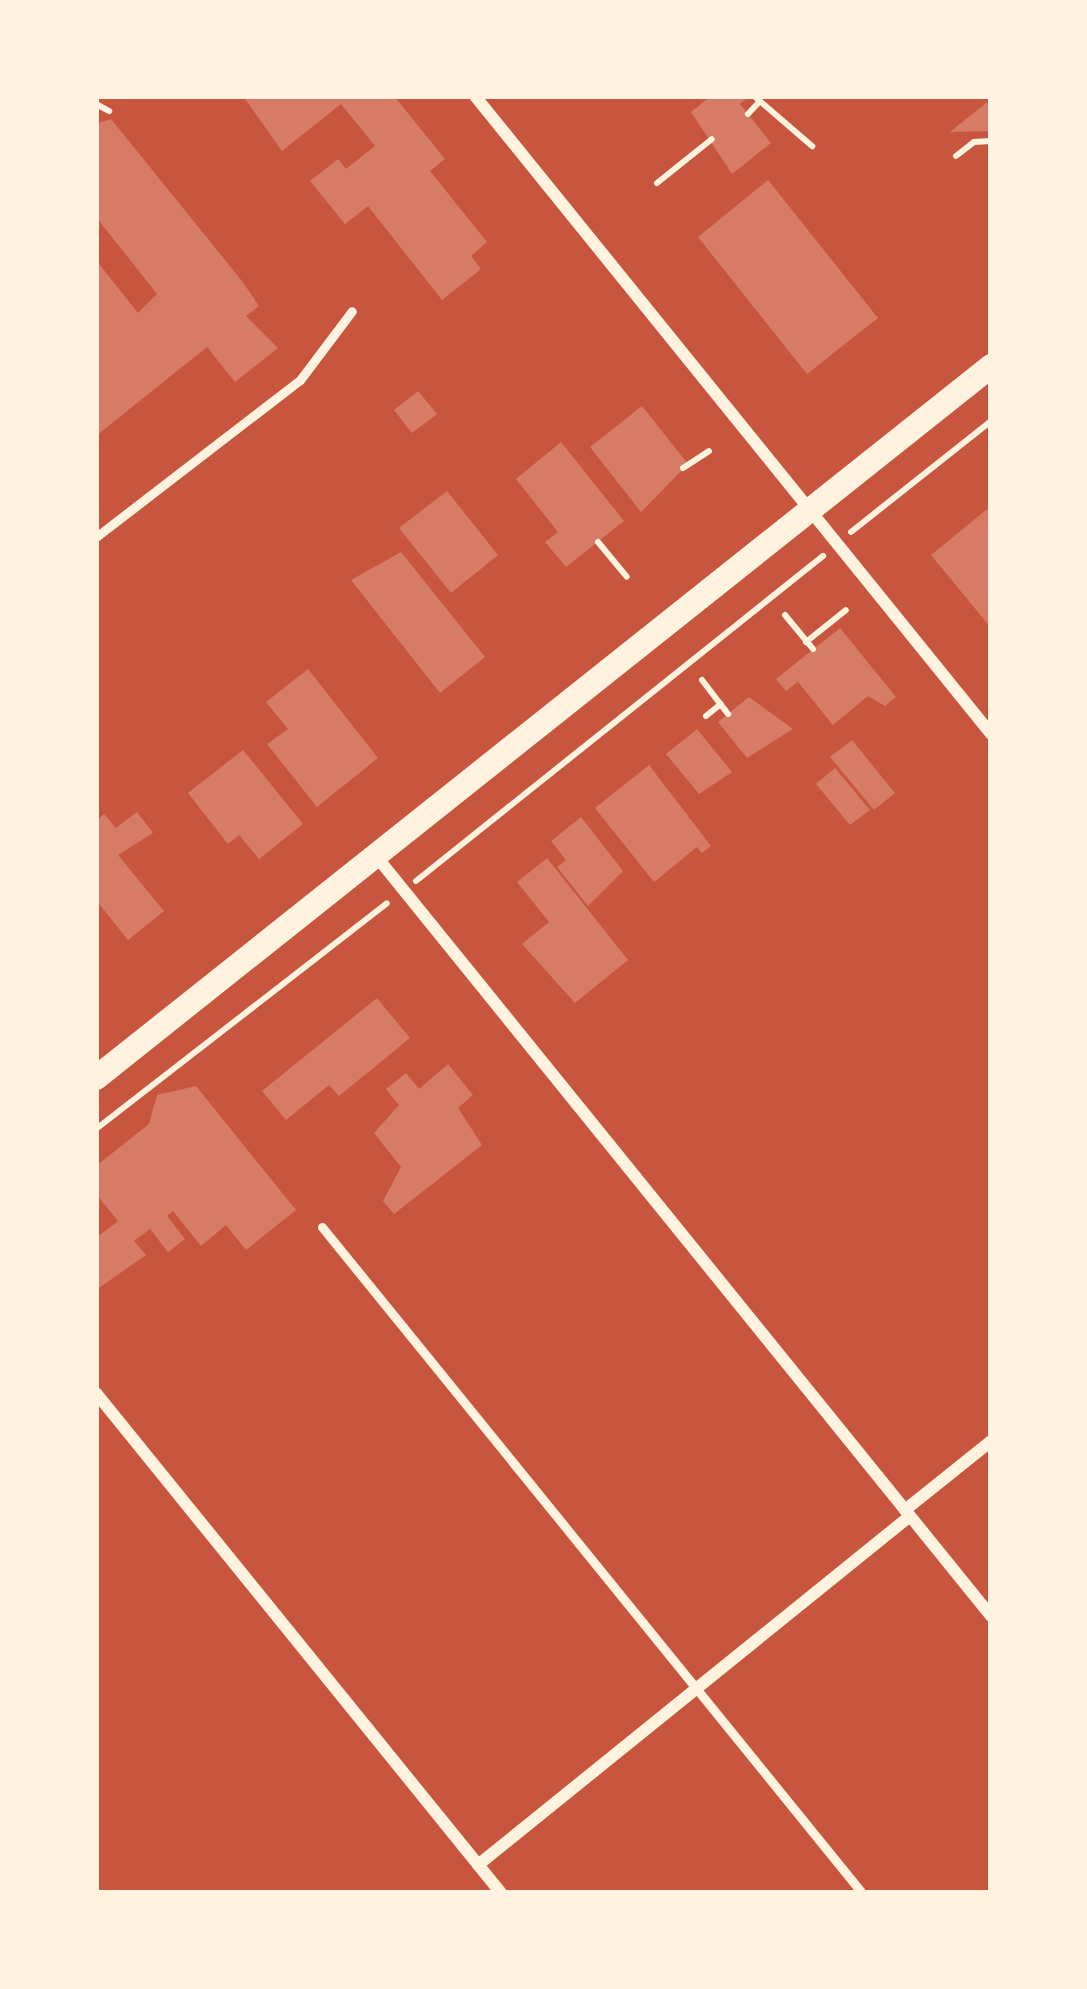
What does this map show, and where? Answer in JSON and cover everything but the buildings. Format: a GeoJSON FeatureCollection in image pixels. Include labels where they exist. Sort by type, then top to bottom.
{"type":"FeatureCollection","features":[{"type":"Feature","properties":{"kind":"main road"},"geometry":{"type":"LineString","coordinates":[[96,1078],[991,366]]}},
{"type":"Feature","properties":{"kind":"street"},"geometry":{"type":"LineString","coordinates":[[476,96],[814,507],[991,734]]}},
{"type":"Feature","properties":{"kind":"street"},"geometry":{"type":"LineString","coordinates":[[376,856],[991,1616]]}},
{"type":"Feature","properties":{"kind":"street"},"geometry":{"type":"LineString","coordinates":[[96,1393],[497,1892]]}},
{"type":"Feature","properties":{"kind":"street"},"geometry":{"type":"LineString","coordinates":[[478,1865],[697,1689],[991,1441]]}},
{"type":"Feature","properties":{"kind":"lane"},"geometry":{"type":"LineString","coordinates":[[96,537],[300,380],[352,311]]}},
{"type":"Feature","properties":{"kind":"lane"},"geometry":{"type":"LineString","coordinates":[[322,1227],[862,1893]]}},
{"type":"Feature","properties":{"kind":"path"},"geometry":{"type":"LineString","coordinates":[[748,114],[757,99],[812,146]]}},
{"type":"Feature","properties":{"kind":"path"},"geometry":{"type":"LineString","coordinates":[[96,104],[109,110]]}},
{"type":"Feature","properties":{"kind":"path"},"geometry":{"type":"LineString","coordinates":[[657,183],[712,139]]}},
{"type":"Feature","properties":{"kind":"path"},"geometry":{"type":"LineString","coordinates":[[956,156],[974,142],[991,142]]}},
{"type":"Feature","properties":{"kind":"path"},"geometry":{"type":"LineString","coordinates":[[859,526],[991,421]]}},
{"type":"Feature","properties":{"kind":"path"},"geometry":{"type":"LineString","coordinates":[[683,467],[709,451]]}},
{"type":"Feature","properties":{"kind":"path"},"geometry":{"type":"LineString","coordinates":[[598,542],[627,577]]}},
{"type":"Feature","properties":{"kind":"path"},"geometry":{"type":"LineString","coordinates":[[422,876],[827,553]]}},
{"type":"Feature","properties":{"kind":"path"},"geometry":{"type":"LineString","coordinates":[[806,641],[846,610]]}},
{"type":"Feature","properties":{"kind":"path"},"geometry":{"type":"LineString","coordinates":[[785,615],[813,649]]}},
{"type":"Feature","properties":{"kind":"path"},"geometry":{"type":"LineString","coordinates":[[702,680],[728,714]]}},
{"type":"Feature","properties":{"kind":"path"},"geometry":{"type":"LineString","coordinates":[[706,716],[721,704]]}},
{"type":"Feature","properties":{"kind":"path"},"geometry":{"type":"LineString","coordinates":[[96,1129],[388,902]]}}]}
